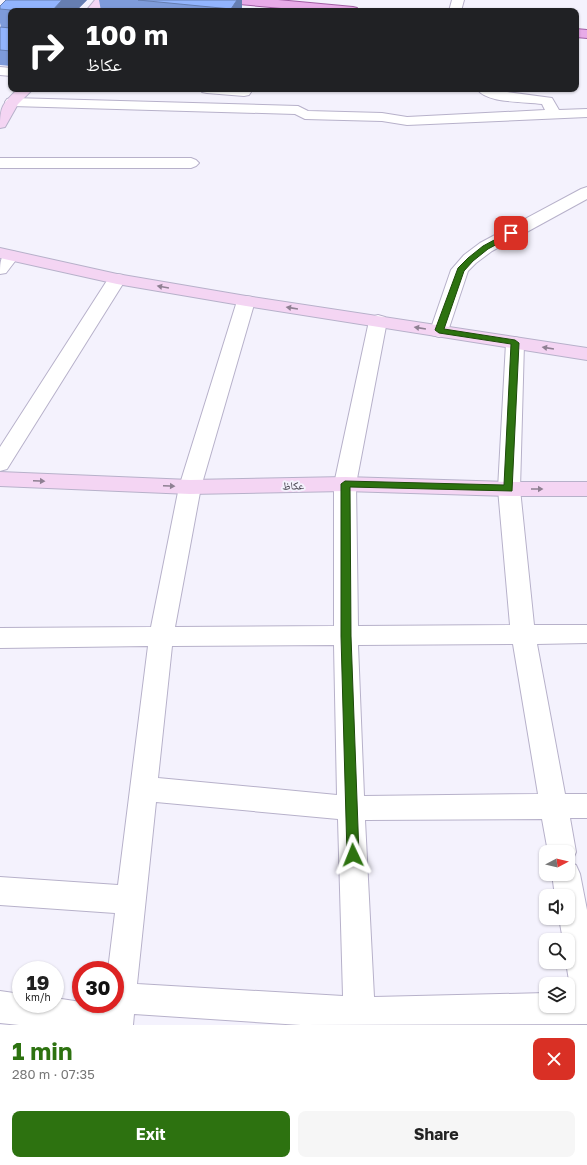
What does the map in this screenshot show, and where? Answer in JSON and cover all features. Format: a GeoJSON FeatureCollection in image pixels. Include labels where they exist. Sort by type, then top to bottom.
{"type":"FeatureCollection","features":[{"type":"Feature","properties":{"kind":"main road"},"geometry":{"type":"LineString","coordinates":[[239,0],[322,8]]}},
{"type":"Feature","properties":{"kind":"street"},"geometry":{"type":"LineString","coordinates":[[95,8],[102,0]]}},
{"type":"Feature","properties":{"kind":"street"},"geometry":{"type":"LineString","coordinates":[[0,124],[12,102],[23,92]]}},
{"type":"Feature","properties":{"kind":"street"},"geometry":{"type":"LineString","coordinates":[[490,92],[499,96],[537,98],[549,95],[554,114]]}},
{"type":"Feature","properties":{"kind":"street"},"geometry":{"type":"LineString","coordinates":[[12,102],[298,110],[304,115],[382,117],[407,121],[587,113]]}},
{"type":"Feature","properties":{"kind":"street"},"geometry":{"type":"LineString","coordinates":[[0,163],[191,163]]}},
{"type":"Feature","properties":{"kind":"street"},"geometry":{"type":"LineString","coordinates":[[439,330],[460,270],[470,259],[486,247],[587,192]]}},
{"type":"Feature","properties":{"kind":"street"},"geometry":{"type":"LineString","coordinates":[[4,259],[246,301],[587,354]]}},
{"type":"Feature","properties":{"kind":"street"},"geometry":{"type":"LineString","coordinates":[[1,459],[117,279]]}},
{"type":"Feature","properties":{"kind":"street"},"geometry":{"type":"LineString","coordinates":[[118,1015],[162,637],[190,487],[246,301]]}},
{"type":"Feature","properties":{"kind":"street"},"geometry":{"type":"LineString","coordinates":[[360,1019],[351,808],[346,636],[345,484],[378,321]]}},
{"type":"Feature","properties":{"kind":"street"},"geometry":{"type":"LineString","coordinates":[[515,343],[509,489],[523,634],[561,845]]}},
{"type":"Feature","properties":{"kind":"street","name":"عكاظ"},"geometry":{"type":"LineString","coordinates":[[0,479],[190,487],[345,484],[509,489],[587,489]]}},
{"type":"Feature","properties":{"kind":"street"},"geometry":{"type":"LineString","coordinates":[[0,638],[587,634]]}},
{"type":"Feature","properties":{"kind":"street"},"geometry":{"type":"LineString","coordinates":[[144,789],[351,808],[587,806]]}},
{"type":"Feature","properties":{"kind":"street"},"geometry":{"type":"LineString","coordinates":[[567,881],[587,993]]}},
{"type":"Feature","properties":{"kind":"street"},"geometry":{"type":"LineString","coordinates":[[0,890],[131,900]]}},
{"type":"Feature","properties":{"kind":"street"},"geometry":{"type":"LineString","coordinates":[[1,1007],[118,1015],[360,1019],[587,1008]]}},
{"type":"Feature","properties":{"kind":"building"},"geometry":{"type":"Polygon","coordinates":[[[6,0],[62,0],[55,8],[8,8],[8,10],[0,9],[0,6],[6,0]]]}},
{"type":"Feature","properties":{"kind":"building"},"geometry":{"type":"Polygon","coordinates":[[[138,0],[237,0],[232,8],[138,0]]]}},
{"type":"Feature","properties":{"kind":"building"},"geometry":{"type":"Polygon","coordinates":[[[0,27],[8,28],[8,51],[0,50],[0,27]]]}},
{"type":"Feature","properties":{"kind":"route"},"geometry":{"type":"LineString","coordinates":[[353,855],[346,636],[345,484],[509,489],[515,343],[439,330],[460,270],[470,259],[486,247],[511,233]]}}]}
